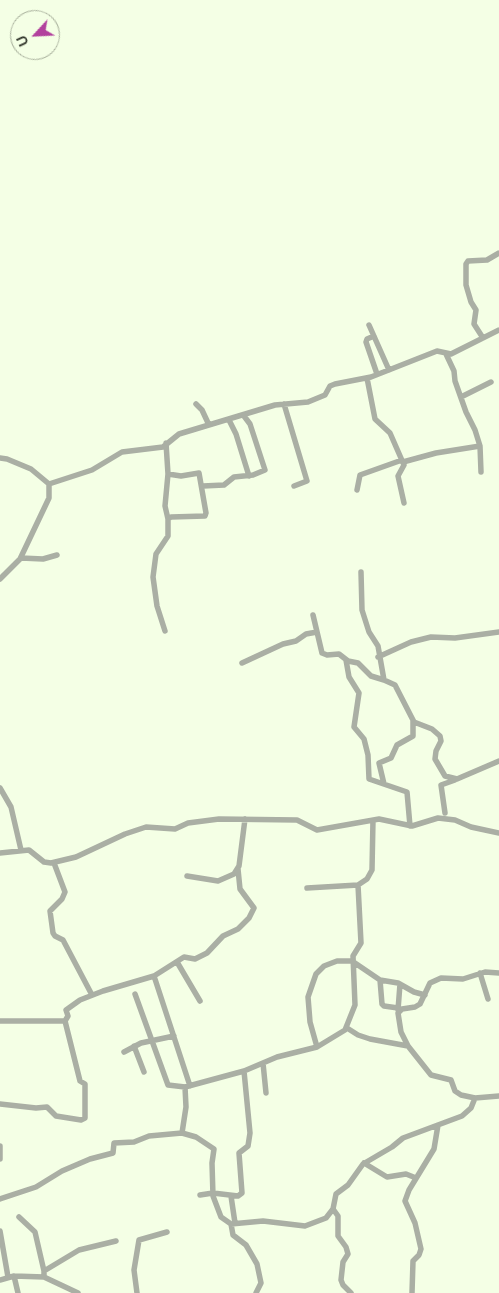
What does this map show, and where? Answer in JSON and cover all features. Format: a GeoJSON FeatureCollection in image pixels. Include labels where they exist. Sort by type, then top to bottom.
{"type":"FeatureCollection","features":[{"type":"Feature","properties":{"kind":"street"},"geometry":{"type":"LineString","coordinates":[[483,338],[474,324],[476,310],[471,302],[466,285],[466,264],[468,261],[487,260],[499,253]]}},
{"type":"Feature","properties":{"kind":"street"},"geometry":{"type":"LineString","coordinates":[[369,325],[389,370]]}},
{"type":"Feature","properties":{"kind":"street"},"geometry":{"type":"LineString","coordinates":[[49,484],[92,470],[122,452],[163,447],[176,436],[209,425],[284,404],[308,402],[325,395],[332,385],[367,378],[437,351],[446,354],[467,347],[499,330]]}},
{"type":"Feature","properties":{"kind":"street"},"geometry":{"type":"LineString","coordinates":[[374,336],[367,339],[366,342],[377,374]]}},
{"type":"Feature","properties":{"kind":"street"},"geometry":{"type":"LineString","coordinates":[[446,354],[454,371],[461,397],[480,446],[481,472]]}},
{"type":"Feature","properties":{"kind":"street"},"geometry":{"type":"LineString","coordinates":[[367,378],[375,420],[390,433],[402,461],[398,476],[404,503]]}},
{"type":"Feature","properties":{"kind":"street"},"geometry":{"type":"LineString","coordinates":[[461,397],[490,382]]}},
{"type":"Feature","properties":{"kind":"street"},"geometry":{"type":"LineString","coordinates":[[196,404],[202,410],[209,425]]}},
{"type":"Feature","properties":{"kind":"street"},"geometry":{"type":"LineString","coordinates":[[284,404],[307,481],[294,486]]}},
{"type":"Feature","properties":{"kind":"street"},"geometry":{"type":"LineString","coordinates":[[203,486],[224,485],[234,477],[249,476],[263,472],[265,468],[250,424],[244,416]]}},
{"type":"Feature","properties":{"kind":"street"},"geometry":{"type":"LineString","coordinates":[[229,420],[236,434],[249,476]]}},
{"type":"Feature","properties":{"kind":"street"},"geometry":{"type":"LineString","coordinates":[[164,631],[157,606],[153,578],[156,554],[168,536],[168,519],[165,506],[168,474],[166,444]]}},
{"type":"Feature","properties":{"kind":"street"},"geometry":{"type":"LineString","coordinates":[[357,490],[360,476],[402,461],[480,446]]}},
{"type":"Feature","properties":{"kind":"street"},"geometry":{"type":"LineString","coordinates":[[0,458],[8,459],[31,469],[49,484]]}},
{"type":"Feature","properties":{"kind":"street"},"geometry":{"type":"LineString","coordinates":[[168,474],[181,476],[198,472],[203,486],[206,515],[171,516],[168,519]]}},
{"type":"Feature","properties":{"kind":"street"},"geometry":{"type":"LineString","coordinates":[[0,579],[21,558],[49,498],[49,484]]}},
{"type":"Feature","properties":{"kind":"street"},"geometry":{"type":"LineString","coordinates":[[21,558],[43,559],[57,555]]}},
{"type":"Feature","properties":{"kind":"street"},"geometry":{"type":"LineString","coordinates":[[361,572],[362,610],[369,632],[378,646],[378,657],[384,680]]}},
{"type":"Feature","properties":{"kind":"street"},"geometry":{"type":"LineString","coordinates":[[313,616],[322,653],[327,655],[339,654],[346,660],[358,663],[368,674],[395,685],[413,720],[415,727],[413,736],[397,745],[391,758],[379,763],[384,784]]}},
{"type":"Feature","properties":{"kind":"street"},"geometry":{"type":"LineString","coordinates":[[242,663],[283,644],[296,641],[306,634],[317,632]]}},
{"type":"Feature","properties":{"kind":"street"},"geometry":{"type":"LineString","coordinates":[[378,657],[414,641],[431,636],[455,638],[499,632]]}},
{"type":"Feature","properties":{"kind":"street"},"geometry":{"type":"LineString","coordinates":[[346,660],[349,677],[359,693],[354,727],[364,739],[368,755],[368,778],[370,781],[407,792],[410,826]]}},
{"type":"Feature","properties":{"kind":"street"},"geometry":{"type":"LineString","coordinates":[[413,720],[416,724],[432,729],[440,736],[441,741],[436,751],[435,759],[442,773],[457,779]]}},
{"type":"Feature","properties":{"kind":"street"},"geometry":{"type":"LineString","coordinates":[[445,813],[441,785],[499,761]]}},
{"type":"Feature","properties":{"kind":"street"},"geometry":{"type":"LineString","coordinates":[[0,788],[12,809],[21,850]]}},
{"type":"Feature","properties":{"kind":"street"},"geometry":{"type":"LineString","coordinates":[[0,853],[21,850],[32,852],[44,862],[54,863],[76,857],[125,834],[146,827],[175,829],[197,821],[245,819],[297,820],[317,830],[373,820],[410,826],[438,818],[499,833]]}},
{"type":"Feature","properties":{"kind":"street"},"geometry":{"type":"LineString","coordinates":[[0,1104],[36,1108],[47,1107],[56,1116],[81,1120],[85,1118],[85,1084],[80,1081],[65,1021],[68,1019],[68,1008],[92,995],[154,976],[184,957],[195,959],[207,953],[223,936],[238,929],[253,912],[254,908],[240,889],[238,869],[245,819]]}},
{"type":"Feature","properties":{"kind":"street"},"geometry":{"type":"LineString","coordinates":[[307,888],[358,885],[367,880],[372,873],[373,820]]}},
{"type":"Feature","properties":{"kind":"street"},"geometry":{"type":"LineString","coordinates":[[54,863],[65,892],[62,899],[50,911],[53,933],[62,940],[92,995]]}},
{"type":"Feature","properties":{"kind":"street"},"geometry":{"type":"LineString","coordinates":[[187,876],[221,881],[231,877],[238,869]]}},
{"type":"Feature","properties":{"kind":"street"},"geometry":{"type":"LineString","coordinates":[[135,994],[168,1085],[188,1087],[244,1071],[278,1057],[317,1047],[347,1028],[355,1005],[352,960],[354,953],[361,943],[358,885]]}},
{"type":"Feature","properties":{"kind":"street"},"geometry":{"type":"LineString","coordinates":[[317,1047],[310,1022],[308,1003],[316,974],[320,968],[333,962],[352,960],[380,980],[400,984],[414,992],[425,995]]}},
{"type":"Feature","properties":{"kind":"street"},"geometry":{"type":"LineString","coordinates":[[177,962],[200,1001]]}},
{"type":"Feature","properties":{"kind":"street"},"geometry":{"type":"LineString","coordinates":[[380,980],[382,1004],[398,1010],[418,1006],[425,995],[428,984],[439,978],[463,979],[480,973],[499,973]]}},
{"type":"Feature","properties":{"kind":"street"},"geometry":{"type":"LineString","coordinates":[[480,973],[488,999]]}},
{"type":"Feature","properties":{"kind":"street"},"geometry":{"type":"LineString","coordinates":[[154,976],[174,1036],[188,1087],[182,1133]]}},
{"type":"Feature","properties":{"kind":"street"},"geometry":{"type":"LineString","coordinates":[[400,984],[398,1010],[401,1032],[408,1046],[431,1076],[450,1080],[458,1094],[475,1098],[499,1096]]}},
{"type":"Feature","properties":{"kind":"street"},"geometry":{"type":"LineString","coordinates":[[0,1021],[65,1021]]}},
{"type":"Feature","properties":{"kind":"street"},"geometry":{"type":"LineString","coordinates":[[347,1028],[358,1035],[370,1039],[408,1046]]}},
{"type":"Feature","properties":{"kind":"street"},"geometry":{"type":"LineString","coordinates":[[124,1052],[143,1042],[174,1036]]}},
{"type":"Feature","properties":{"kind":"street"},"geometry":{"type":"LineString","coordinates":[[134,1046],[144,1072]]}},
{"type":"Feature","properties":{"kind":"street"},"geometry":{"type":"LineString","coordinates":[[263,1063],[266,1093]]}},
{"type":"Feature","properties":{"kind":"street"},"geometry":{"type":"LineString","coordinates":[[200,1194],[213,1193],[240,1196],[242,1193],[239,1153],[250,1142],[244,1071]]}},
{"type":"Feature","properties":{"kind":"street"},"geometry":{"type":"LineString","coordinates":[[0,1199],[42,1184],[62,1171],[90,1159],[113,1153],[114,1143],[134,1142],[149,1136],[182,1133],[196,1137],[214,1148],[213,1193],[220,1215],[233,1224],[263,1221],[305,1226],[326,1218],[333,1209],[336,1194],[348,1185],[364,1163],[392,1147],[403,1138],[462,1116],[471,1108],[475,1098]]}},
{"type":"Feature","properties":{"kind":"street"},"geometry":{"type":"LineString","coordinates":[[412,1293],[413,1261],[419,1255],[421,1249],[415,1223],[405,1201],[409,1190],[434,1149],[438,1125]]}},
{"type":"Feature","properties":{"kind":"street"},"geometry":{"type":"LineString","coordinates":[[0,1146],[0,1159]]}},
{"type":"Feature","properties":{"kind":"street"},"geometry":{"type":"LineString","coordinates":[[364,1163],[387,1176],[406,1174],[416,1178]]}},
{"type":"Feature","properties":{"kind":"street"},"geometry":{"type":"LineString","coordinates":[[231,1196],[233,1235],[246,1245],[257,1264],[261,1283],[256,1293]]}},
{"type":"Feature","properties":{"kind":"street"},"geometry":{"type":"LineString","coordinates":[[333,1209],[338,1216],[338,1236],[346,1247],[348,1254],[343,1262],[341,1280],[351,1293]]}},
{"type":"Feature","properties":{"kind":"street"},"geometry":{"type":"LineString","coordinates":[[19,1217],[35,1232],[44,1274],[78,1293]]}},
{"type":"Feature","properties":{"kind":"street"},"geometry":{"type":"LineString","coordinates":[[0,1231],[11,1277],[18,1293]]}},
{"type":"Feature","properties":{"kind":"street"},"geometry":{"type":"LineString","coordinates":[[137,1293],[134,1270],[139,1240],[167,1232]]}},
{"type":"Feature","properties":{"kind":"street"},"geometry":{"type":"LineString","coordinates":[[0,1280],[44,1274],[79,1250],[116,1241]]}}]}
